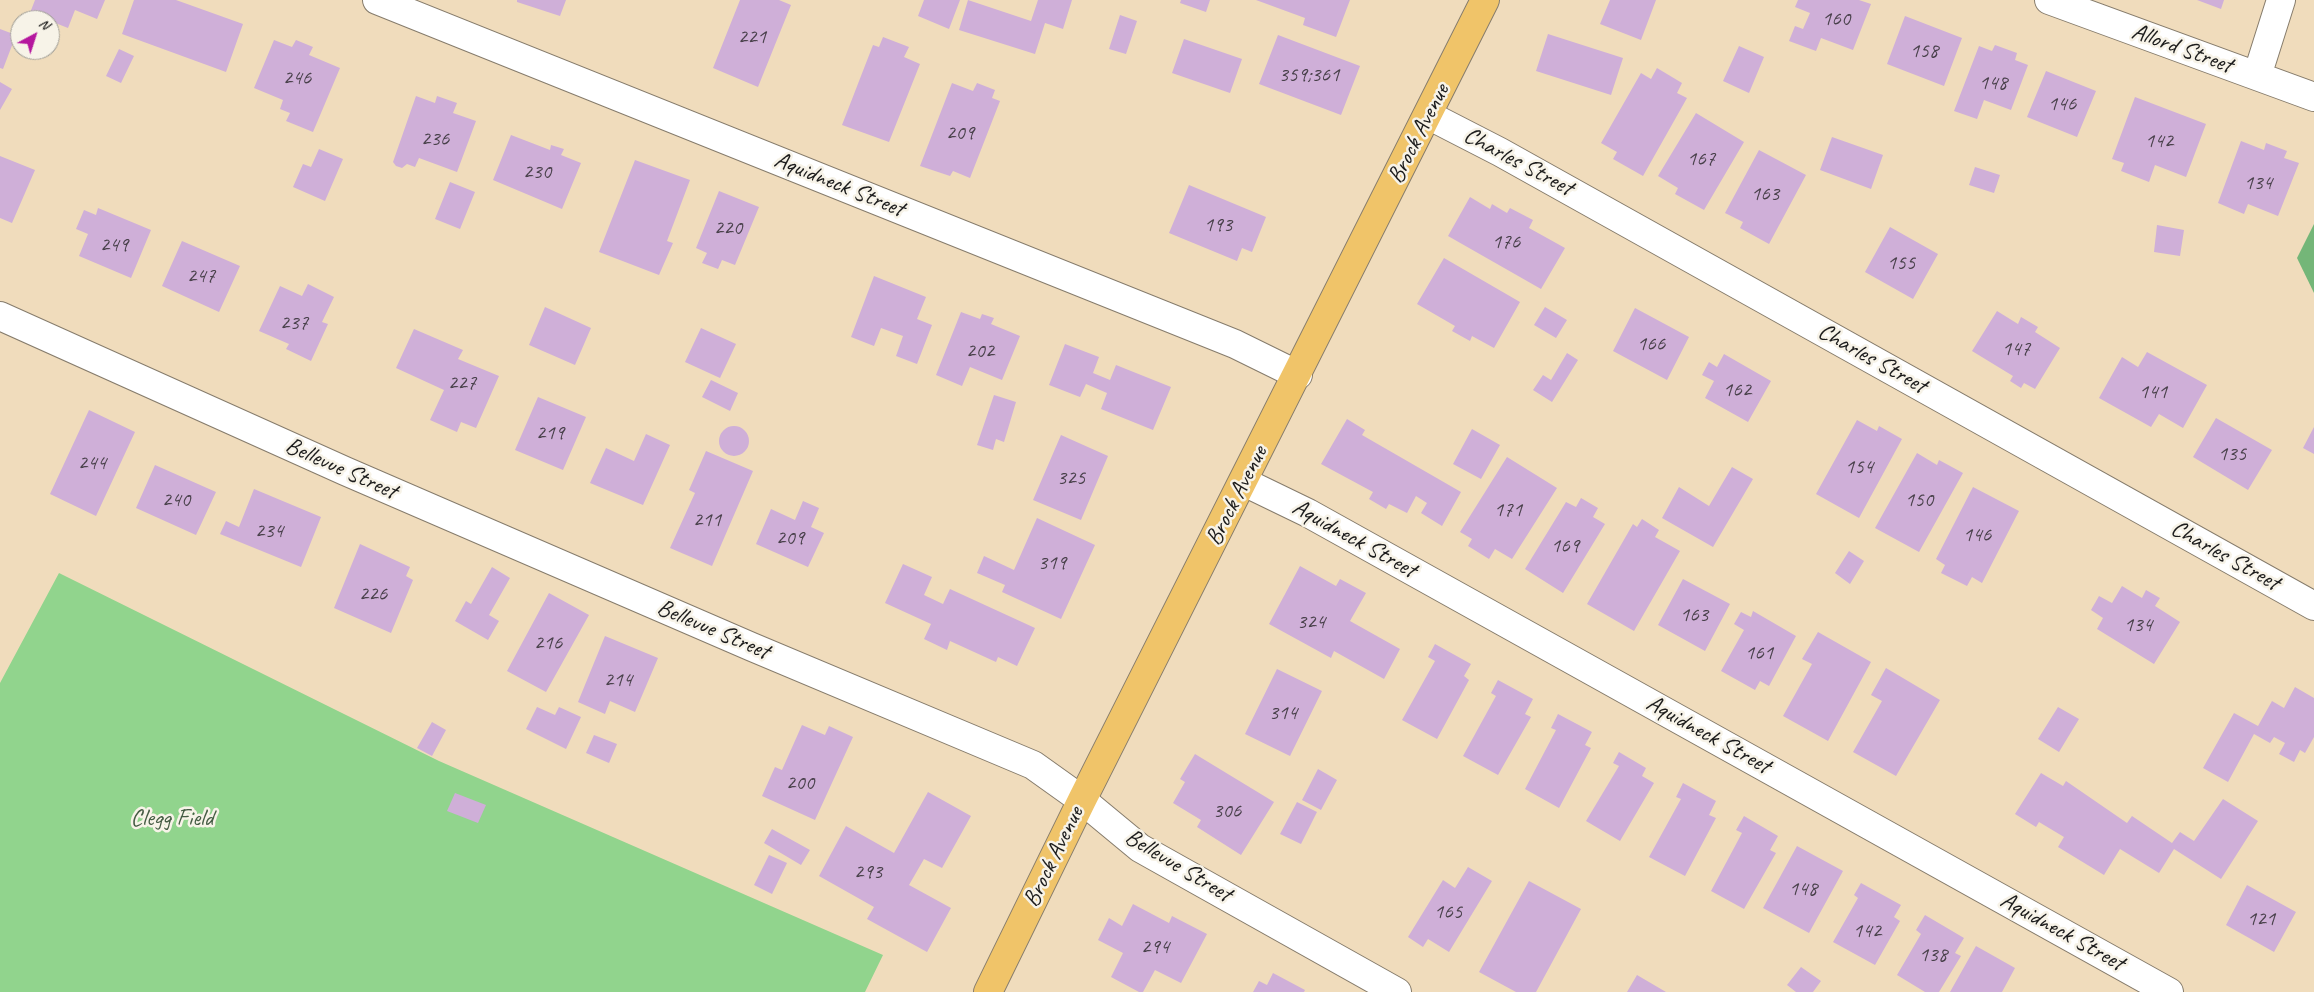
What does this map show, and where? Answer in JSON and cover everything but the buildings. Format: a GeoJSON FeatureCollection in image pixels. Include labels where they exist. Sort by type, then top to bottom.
{"type":"FeatureCollection","features":[{"type":"Feature","properties":{"kind":"main road","name":"Brock Avenue"},"geometry":{"type":"LineString","coordinates":[[988,992],[1082,800],[1486,0]]}},
{"type":"Feature","properties":{"kind":"street","name":"Aquidneck Street"},"geometry":{"type":"LineString","coordinates":[[377,0],[1235,344],[1298,375]]}},
{"type":"Feature","properties":{"kind":"street","name":"Allord Street"},"geometry":{"type":"LineString","coordinates":[[2049,0],[2314,97]]}},
{"type":"Feature","properties":{"kind":"street"},"geometry":{"type":"LineString","coordinates":[[2257,76],[2282,0]]}},
{"type":"Feature","properties":{"kind":"street","name":"Charles Street"},"geometry":{"type":"LineString","coordinates":[[1428,115],[1500,152],[2314,606]]}},
{"type":"Feature","properties":{"kind":"street","name":"Bellevue Street"},"geometry":{"type":"LineString","coordinates":[[0,316],[363,479],[752,647],[1033,765],[1082,800],[1140,848],[1397,992]]}},
{"type":"Feature","properties":{"kind":"street","name":"Aquidneck Street"},"geometry":{"type":"LineString","coordinates":[[1244,482],[1308,513],[2170,992]]}},
{"type":"Feature","properties":{"kind":"green space"},"geometry":{"type":"Polygon","coordinates":[[[2314,224],[2314,293],[2297,258],[2314,224]]]}},
{"type":"Feature","properties":{"kind":"green space","name":"Clegg Field"},"geometry":{"type":"Polygon","coordinates":[[[59,573],[439,761],[883,955],[865,992],[0,992],[0,683],[59,573]]]}}]}
